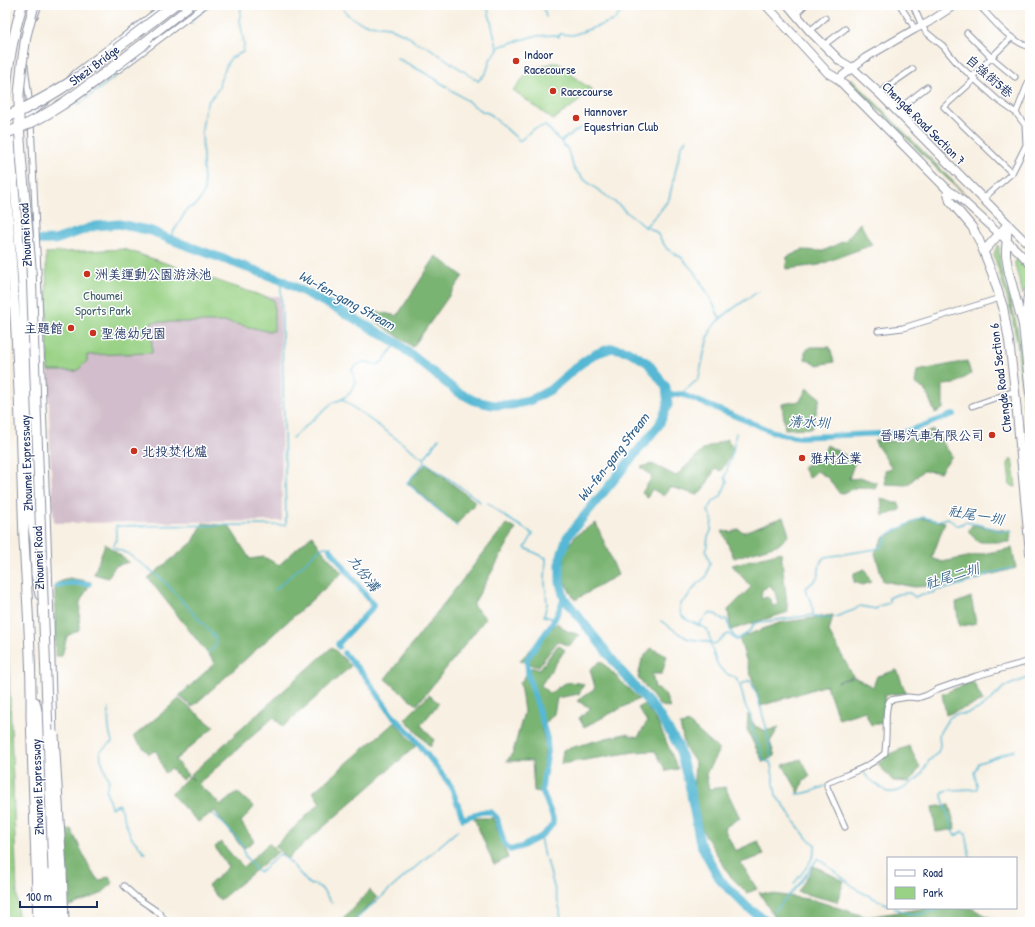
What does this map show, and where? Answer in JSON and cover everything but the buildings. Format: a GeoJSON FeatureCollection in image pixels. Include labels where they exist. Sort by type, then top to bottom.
{"type":"FeatureCollection","features":[{"type":"Feature","properties":{"kind":"highway"},"geometry":{"type":"LineString","coordinates":[[5,97],[11,50],[22,5]]}},
{"type":"Feature","properties":{"kind":"highway","name":"Zhoumei Expressway"},"geometry":{"type":"LineString","coordinates":[[34,5],[26,36],[22,64],[19,94],[19,123],[20,155],[31,266],[55,922]]}},
{"type":"Feature","properties":{"kind":"highway"},"geometry":{"type":"LineString","coordinates":[[28,594],[32,521],[23,286],[13,163],[15,146],[19,135],[31,118]]}},
{"type":"Feature","properties":{"kind":"highway","name":"Zhoumei Expressway"},"geometry":{"type":"LineString","coordinates":[[5,178],[13,280],[19,391],[24,540],[28,594],[38,922]]}},
{"type":"Feature","properties":{"kind":"highway"},"geometry":{"type":"LineString","coordinates":[[32,521],[35,541],[36,574],[44,616]]}},
{"type":"Feature","properties":{"kind":"highway"},"geometry":{"type":"LineString","coordinates":[[31,686],[38,715],[46,922]]}},
{"type":"Feature","properties":{"kind":"highway"},"geometry":{"type":"LineString","coordinates":[[47,690],[54,725],[64,922]]}},
{"type":"Feature","properties":{"kind":"main road"},"geometry":{"type":"LineString","coordinates":[[766,5],[828,73],[838,79],[947,189]]}},
{"type":"Feature","properties":{"kind":"main road","name":"Chengde Road Section 7"},"geometry":{"type":"LineString","coordinates":[[788,5],[810,31],[840,61],[852,68],[880,94],[1008,224]]}},
{"type":"Feature","properties":{"kind":"main road","name":"Chengde Road Section 6"},"geometry":{"type":"LineString","coordinates":[[947,189],[950,201],[972,227],[984,251],[1003,307],[1015,391],[1030,554]]}},
{"type":"Feature","properties":{"kind":"main road"},"geometry":{"type":"LineString","coordinates":[[984,251],[1008,224]]}},
{"type":"Feature","properties":{"kind":"main road"},"geometry":{"type":"LineString","coordinates":[[1008,224],[1006,256],[1009,274],[1023,325],[1030,392]]}},
{"type":"Feature","properties":{"kind":"main road"},"geometry":{"type":"LineString","coordinates":[[1023,325],[1030,290]]}},
{"type":"Feature","properties":{"kind":"street"},"geometry":{"type":"LineString","coordinates":[[26,70],[23,34],[28,16],[34,5]]}},
{"type":"Feature","properties":{"kind":"street"},"geometry":{"type":"LineString","coordinates":[[26,70],[32,29],[39,5]]}},
{"type":"Feature","properties":{"kind":"street"},"geometry":{"type":"LineString","coordinates":[[31,118],[62,90],[74,73],[165,5]]}},
{"type":"Feature","properties":{"kind":"street"},"geometry":{"type":"LineString","coordinates":[[5,114],[32,102],[65,83],[170,5]]}},
{"type":"Feature","properties":{"kind":"street","name":"Shezi Bridge"},"geometry":{"type":"LineString","coordinates":[[5,119],[18,114],[67,86],[176,5]]}},
{"type":"Feature","properties":{"kind":"street","name":"Shezi Bridge"},"geometry":{"type":"LineString","coordinates":[[5,132],[13,130],[62,104],[191,5]]}},
{"type":"Feature","properties":{"kind":"street"},"geometry":{"type":"LineString","coordinates":[[31,118],[57,110],[86,94],[205,5]]}},
{"type":"Feature","properties":{"kind":"street"},"geometry":{"type":"LineString","coordinates":[[796,14],[805,5]]}},
{"type":"Feature","properties":{"kind":"street"},"geometry":{"type":"LineString","coordinates":[[900,5],[919,27]]}},
{"type":"Feature","properties":{"kind":"street"},"geometry":{"type":"LineString","coordinates":[[913,5],[919,27]]}},
{"type":"Feature","properties":{"kind":"street"},"geometry":{"type":"LineString","coordinates":[[838,79],[866,58],[956,5]]}},
{"type":"Feature","properties":{"kind":"street"},"geometry":{"type":"LineString","coordinates":[[979,5],[1011,38],[1025,46],[1030,47]]}},
{"type":"Feature","properties":{"kind":"street"},"geometry":{"type":"LineString","coordinates":[[810,31],[825,18]]}},
{"type":"Feature","properties":{"kind":"street"},"geometry":{"type":"LineString","coordinates":[[5,136],[42,120],[63,107],[143,48],[170,22]]}},
{"type":"Feature","properties":{"kind":"street","name":"自強街5巷"},"geometry":{"type":"LineString","coordinates":[[919,27],[943,46],[957,63],[999,101],[1016,112],[1028,126],[1028,147]]}},
{"type":"Feature","properties":{"kind":"street"},"geometry":{"type":"LineString","coordinates":[[824,45],[844,29]]}},
{"type":"Feature","properties":{"kind":"street"},"geometry":{"type":"LineString","coordinates":[[967,33],[991,58],[1015,78]]}},
{"type":"Feature","properties":{"kind":"street"},"geometry":{"type":"LineString","coordinates":[[1011,38],[944,108],[1012,173]]}},
{"type":"Feature","properties":{"kind":"street"},"geometry":{"type":"LineString","coordinates":[[880,94],[887,87],[912,69]]}},
{"type":"Feature","properties":{"kind":"street","name":"Zhoumei Road"},"geometry":{"type":"LineString","coordinates":[[26,70],[31,118],[37,248],[53,658],[58,922]]}},
{"type":"Feature","properties":{"kind":"street"},"geometry":{"type":"LineString","coordinates":[[1016,112],[1030,78]]}},
{"type":"Feature","properties":{"kind":"street"},"geometry":{"type":"LineString","coordinates":[[896,111],[927,88]]}},
{"type":"Feature","properties":{"kind":"street"},"geometry":{"type":"LineString","coordinates":[[62,90],[64,97],[69,103]]}},
{"type":"Feature","properties":{"kind":"street"},"geometry":{"type":"LineString","coordinates":[[983,199],[1012,173],[1028,147]]}},
{"type":"Feature","properties":{"kind":"street"},"geometry":{"type":"LineString","coordinates":[[947,189],[959,197],[1030,264]]}},
{"type":"Feature","properties":{"kind":"street"},"geometry":{"type":"LineString","coordinates":[[1008,224],[1030,246]]}},
{"type":"Feature","properties":{"kind":"street"},"geometry":{"type":"LineString","coordinates":[[878,331],[902,328],[1000,298]]}},
{"type":"Feature","properties":{"kind":"street"},"geometry":{"type":"LineString","coordinates":[[972,406],[1015,391]]}},
{"type":"Feature","properties":{"kind":"street"},"geometry":{"type":"LineString","coordinates":[[846,827],[827,787],[827,783],[877,760],[885,753],[886,714],[890,700],[908,697],[918,698],[962,680],[1030,661]]}},
{"type":"Feature","properties":{"kind":"street"},"geometry":{"type":"LineString","coordinates":[[124,886],[136,897],[158,912],[167,922]]}},
{"type":"Feature","properties":{"kind":"shaded area"},"geometry":{"type":"Polygon","coordinates":[[[123,250],[262,296],[280,296],[282,521],[54,523],[50,449],[46,256],[123,250]]]}},
{"type":"Feature","properties":{"kind":"green space","name":"Racecourse"},"geometry":{"type":"Polygon","coordinates":[[[552,63],[562,65],[579,81],[593,91],[553,120],[513,90],[525,76],[538,68],[552,63]]]}},
{"type":"Feature","properties":{"kind":"green space"},"geometry":{"type":"Polygon","coordinates":[[[851,78],[968,197],[942,174],[849,80],[851,78]]]}},
{"type":"Feature","properties":{"kind":"green space"},"geometry":{"type":"Polygon","coordinates":[[[860,223],[872,245],[819,265],[786,269],[787,257],[802,250],[823,251],[846,240],[860,223]]]}},
{"type":"Feature","properties":{"kind":"green space"},"geometry":{"type":"Polygon","coordinates":[[[997,245],[999,246],[1000,265],[1014,314],[1020,344],[1030,452],[1030,478],[1017,343],[1011,311],[994,255],[997,245]]]}},
{"type":"Feature","properties":{"kind":"green space","name":"Choumei Sports Park"},"geometry":{"type":"Polygon","coordinates":[[[124,249],[274,300],[274,331],[267,331],[227,322],[152,322],[152,353],[87,355],[87,361],[77,371],[48,371],[46,253],[124,249]]]}},
{"type":"Feature","properties":{"kind":"green space"},"geometry":{"type":"Polygon","coordinates":[[[436,256],[463,276],[413,347],[370,317],[375,311],[397,316],[436,256]]]}},
{"type":"Feature","properties":{"kind":"green space"},"geometry":{"type":"Polygon","coordinates":[[[1017,259],[1030,272],[1030,284],[1025,289],[1023,295],[1015,265],[1017,259]]]}},
{"type":"Feature","properties":{"kind":"green space"},"geometry":{"type":"Polygon","coordinates":[[[811,347],[830,347],[834,362],[817,365],[805,359],[805,351],[811,347]]]}},
{"type":"Feature","properties":{"kind":"green space"},"geometry":{"type":"Polygon","coordinates":[[[967,361],[971,374],[955,384],[943,385],[943,409],[935,413],[926,391],[915,383],[917,371],[967,361]]]}},
{"type":"Feature","properties":{"kind":"green space"},"geometry":{"type":"Polygon","coordinates":[[[807,388],[820,398],[812,428],[785,429],[782,404],[800,401],[807,388]]]}},
{"type":"Feature","properties":{"kind":"green space"},"geometry":{"type":"Polygon","coordinates":[[[934,430],[952,456],[940,472],[923,471],[907,485],[885,484],[885,470],[892,468],[874,441],[902,441],[934,430]]]}},
{"type":"Feature","properties":{"kind":"green space"},"geometry":{"type":"Polygon","coordinates":[[[727,439],[734,450],[721,471],[715,469],[706,485],[698,495],[670,487],[664,496],[652,489],[647,498],[642,493],[652,477],[641,467],[652,464],[676,476],[704,449],[727,439]]]}},
{"type":"Feature","properties":{"kind":"green space"},"geometry":{"type":"Polygon","coordinates":[[[827,445],[855,461],[849,479],[862,478],[877,483],[875,489],[858,487],[840,494],[828,478],[817,471],[809,478],[802,467],[822,457],[827,445]]]}},
{"type":"Feature","properties":{"kind":"green space"},"geometry":{"type":"Polygon","coordinates":[[[1011,459],[1016,487],[1010,485],[1008,464],[1011,459]]]}},
{"type":"Feature","properties":{"kind":"green space"},"geometry":{"type":"Polygon","coordinates":[[[426,464],[476,502],[456,525],[408,482],[426,464]]]}},
{"type":"Feature","properties":{"kind":"green space"},"geometry":{"type":"Polygon","coordinates":[[[881,498],[894,503],[899,503],[901,510],[883,516],[881,498]]]}},
{"type":"Feature","properties":{"kind":"green space"},"geometry":{"type":"Polygon","coordinates":[[[783,517],[789,534],[780,544],[734,558],[722,531],[731,532],[738,529],[744,532],[783,517]]]}},
{"type":"Feature","properties":{"kind":"green space"},"geometry":{"type":"Polygon","coordinates":[[[920,518],[945,522],[932,558],[942,562],[1012,548],[1016,568],[953,585],[914,587],[883,581],[875,553],[883,538],[920,518]]]}},
{"type":"Feature","properties":{"kind":"green space"},"geometry":{"type":"Polygon","coordinates":[[[203,523],[229,526],[250,559],[264,557],[279,565],[312,535],[321,549],[342,573],[192,707],[179,696],[215,663],[148,578],[193,542],[203,523]]]}},
{"type":"Feature","properties":{"kind":"green space"},"geometry":{"type":"Polygon","coordinates":[[[596,523],[618,575],[575,600],[562,578],[565,550],[576,535],[596,523]]]}},
{"type":"Feature","properties":{"kind":"green space"},"geometry":{"type":"Polygon","coordinates":[[[506,524],[516,529],[473,605],[486,618],[417,705],[385,679],[506,524]]]}},
{"type":"Feature","properties":{"kind":"green space"},"geometry":{"type":"Polygon","coordinates":[[[972,525],[1010,531],[1010,542],[979,542],[968,532],[972,525]]]}},
{"type":"Feature","properties":{"kind":"green space"},"geometry":{"type":"Polygon","coordinates":[[[105,544],[129,562],[115,566],[108,578],[94,574],[105,544]]]}},
{"type":"Feature","properties":{"kind":"green space"},"geometry":{"type":"Polygon","coordinates":[[[781,552],[788,612],[731,630],[728,610],[751,587],[732,565],[781,552]],[[770,585],[762,590],[761,599],[767,597],[771,600],[773,606],[778,605],[775,592],[770,585]]]}},
{"type":"Feature","properties":{"kind":"green space"},"geometry":{"type":"Polygon","coordinates":[[[865,569],[871,582],[863,585],[854,582],[854,573],[865,569]]]}},
{"type":"Feature","properties":{"kind":"green space"},"geometry":{"type":"Polygon","coordinates":[[[69,578],[91,582],[80,602],[79,630],[67,636],[62,656],[55,656],[55,584],[69,578]]]}},
{"type":"Feature","properties":{"kind":"green space"},"geometry":{"type":"Polygon","coordinates":[[[971,597],[976,623],[959,627],[956,603],[971,597]]]}},
{"type":"Feature","properties":{"kind":"green space"},"geometry":{"type":"Polygon","coordinates":[[[833,615],[829,632],[853,676],[837,682],[854,677],[873,687],[877,676],[897,670],[906,693],[885,695],[883,723],[871,725],[865,711],[839,719],[826,685],[761,706],[739,638],[779,623],[833,615]]]}},
{"type":"Feature","properties":{"kind":"green space"},"geometry":{"type":"Polygon","coordinates":[[[557,623],[567,631],[580,635],[569,646],[558,641],[538,667],[520,660],[557,623]]]}},
{"type":"Feature","properties":{"kind":"green space"},"geometry":{"type":"Polygon","coordinates":[[[5,640],[7,640],[9,672],[18,922],[5,922],[5,640]]]}},
{"type":"Feature","properties":{"kind":"green space"},"geometry":{"type":"Polygon","coordinates":[[[558,645],[565,650],[541,685],[550,694],[565,683],[573,682],[584,684],[579,694],[557,698],[554,714],[541,728],[546,746],[540,792],[534,791],[532,761],[507,761],[513,752],[524,712],[520,683],[532,667],[539,670],[558,645]]]}},
{"type":"Feature","properties":{"kind":"green space"},"geometry":{"type":"Polygon","coordinates":[[[332,647],[351,666],[283,727],[274,717],[198,784],[221,805],[237,792],[254,807],[241,822],[254,841],[243,849],[215,811],[198,822],[171,794],[189,776],[194,781],[190,775],[332,647]]]}},
{"type":"Feature","properties":{"kind":"green space"},"geometry":{"type":"Polygon","coordinates":[[[651,648],[667,656],[662,674],[652,674],[655,688],[665,694],[670,708],[659,705],[638,678],[642,659],[651,648]]]}},
{"type":"Feature","properties":{"kind":"green space"},"geometry":{"type":"Polygon","coordinates":[[[601,661],[639,699],[584,727],[579,718],[591,708],[577,701],[595,688],[590,669],[601,661]]]}},
{"type":"Feature","properties":{"kind":"green space"},"geometry":{"type":"Polygon","coordinates":[[[973,681],[983,701],[946,715],[942,694],[973,681]]]}},
{"type":"Feature","properties":{"kind":"green space"},"geometry":{"type":"Polygon","coordinates":[[[429,695],[439,703],[421,725],[434,740],[430,747],[405,719],[429,695]]]}},
{"type":"Feature","properties":{"kind":"green space"},"geometry":{"type":"Polygon","coordinates":[[[179,699],[214,727],[175,760],[188,775],[182,780],[171,769],[165,773],[156,750],[149,754],[133,737],[179,699]]]}},
{"type":"Feature","properties":{"kind":"green space"},"geometry":{"type":"Polygon","coordinates":[[[645,704],[659,725],[678,769],[666,771],[655,751],[634,752],[561,764],[563,750],[625,734],[638,737],[647,722],[638,708],[645,704]]]}},
{"type":"Feature","properties":{"kind":"green space"},"geometry":{"type":"Polygon","coordinates":[[[748,714],[755,726],[766,731],[779,727],[770,742],[775,756],[763,762],[747,730],[748,714]]]}},
{"type":"Feature","properties":{"kind":"green space"},"geometry":{"type":"Polygon","coordinates":[[[395,722],[416,746],[287,859],[275,846],[320,803],[313,792],[395,722]]]}},
{"type":"Feature","properties":{"kind":"green space"},"geometry":{"type":"Polygon","coordinates":[[[689,723],[719,750],[706,774],[709,789],[725,787],[740,818],[724,828],[735,851],[758,841],[764,855],[741,863],[757,889],[747,893],[731,877],[702,830],[693,794],[695,762],[685,748],[680,725],[689,723]]]}},
{"type":"Feature","properties":{"kind":"green space"},"geometry":{"type":"Polygon","coordinates":[[[909,746],[920,767],[910,782],[893,781],[878,764],[887,755],[909,746]]]}},
{"type":"Feature","properties":{"kind":"green space"},"geometry":{"type":"Polygon","coordinates":[[[801,759],[810,776],[803,782],[799,793],[783,765],[801,759]]]}},
{"type":"Feature","properties":{"kind":"green space"},"geometry":{"type":"Polygon","coordinates":[[[949,805],[956,829],[936,832],[932,807],[949,805]]]}},
{"type":"Feature","properties":{"kind":"green space"},"geometry":{"type":"Polygon","coordinates":[[[474,818],[493,818],[508,858],[494,865],[474,818]]]}},
{"type":"Feature","properties":{"kind":"green space"},"geometry":{"type":"Polygon","coordinates":[[[71,829],[92,872],[99,881],[109,876],[113,883],[101,894],[67,907],[64,830],[71,829]]]}},
{"type":"Feature","properties":{"kind":"green space"},"geometry":{"type":"Polygon","coordinates":[[[221,842],[244,867],[269,843],[278,852],[220,900],[208,886],[228,867],[215,847],[221,842]]]}},
{"type":"Feature","properties":{"kind":"green space"},"geometry":{"type":"Polygon","coordinates":[[[814,866],[844,881],[837,902],[798,892],[814,866]]]}},
{"type":"Feature","properties":{"kind":"green space"},"geometry":{"type":"Polygon","coordinates":[[[370,890],[377,898],[356,919],[358,922],[340,922],[370,890]]]}},
{"type":"Feature","properties":{"kind":"green space"},"geometry":{"type":"Polygon","coordinates":[[[759,892],[814,900],[867,917],[919,909],[973,909],[999,922],[781,922],[776,920],[759,892]]]}},
{"type":"Feature","properties":{"kind":"waterway"},"geometry":{"type":"LineString","coordinates":[[192,23],[190,21],[211,5]]}},
{"type":"Feature","properties":{"kind":"waterway"},"geometry":{"type":"LineString","coordinates":[[169,239],[188,208],[195,206],[202,197],[204,191],[202,129],[205,109],[208,102],[219,88],[220,81],[228,62],[231,58],[243,52],[244,44],[240,20],[241,5]]}},
{"type":"Feature","properties":{"kind":"waterway"},"geometry":{"type":"LineString","coordinates":[[340,5],[348,15],[357,21],[369,25],[389,27],[408,36],[415,42],[428,47],[478,81],[486,73],[491,58],[498,50],[487,5]]}},
{"type":"Feature","properties":{"kind":"waterway"},"geometry":{"type":"LineString","coordinates":[[543,5],[546,17]]}},
{"type":"Feature","properties":{"kind":"waterway"},"geometry":{"type":"LineString","coordinates":[[498,48],[534,36],[556,35],[559,37],[560,34],[573,35],[615,20],[622,12],[639,8],[641,5]]}},
{"type":"Feature","properties":{"kind":"waterway"},"geometry":{"type":"LineString","coordinates":[[78,105],[196,15]]}},
{"type":"Feature","properties":{"kind":"waterway"},"geometry":{"type":"LineString","coordinates":[[397,58],[446,86],[480,110],[490,114],[520,141],[533,129],[545,126],[561,141],[563,146],[567,148],[574,169],[586,181],[645,227]]}},
{"type":"Feature","properties":{"kind":"waterway"},"geometry":{"type":"LineString","coordinates":[[561,141],[581,128]]}},
{"type":"Feature","properties":{"kind":"waterway"},"geometry":{"type":"LineString","coordinates":[[686,140],[681,147],[669,199],[645,227],[656,232],[667,249],[682,258],[696,274],[713,303],[720,319]]}},
{"type":"Feature","properties":{"kind":"waterway","name":"Wu-fen-gang Stream"},"geometry":{"type":"LineString","coordinates":[[5,241],[55,240],[95,226],[119,224],[152,231],[169,239],[281,280],[341,311],[397,343],[456,391],[475,401],[493,405],[511,405],[529,401],[550,390],[579,365],[595,354],[612,348],[628,351],[648,363],[666,387],[668,405],[659,425],[567,537],[560,559],[560,582],[564,598],[623,673],[657,712],[678,745],[689,784],[700,843],[720,880],[748,908],[769,922]]}},
{"type":"Feature","properties":{"kind":"waterway"},"geometry":{"type":"LineString","coordinates":[[209,652],[215,647],[216,638],[163,580],[127,553],[113,547],[116,541],[116,526],[286,525],[281,280]]}},
{"type":"Feature","properties":{"kind":"waterway"},"geometry":{"type":"LineString","coordinates":[[681,394],[699,377],[706,345],[712,328],[727,313],[759,291]]}},
{"type":"Feature","properties":{"kind":"waterway"},"geometry":{"type":"LineString","coordinates":[[292,438],[332,403],[342,399],[350,393],[355,384],[352,369],[363,362],[369,362],[377,365],[382,362],[397,343]]}},
{"type":"Feature","properties":{"kind":"waterway","name":"清水圳"},"geometry":{"type":"LineString","coordinates":[[667,395],[681,394],[771,431],[800,437],[904,432],[954,414]]}},
{"type":"Feature","properties":{"kind":"waterway"},"geometry":{"type":"LineString","coordinates":[[342,399],[480,502]]}},
{"type":"Feature","properties":{"kind":"waterway"},"geometry":{"type":"LineString","coordinates":[[711,642],[707,629],[687,620],[682,616],[680,604],[686,599],[697,584],[706,577],[710,563],[706,551],[708,537],[711,531],[712,518],[708,511],[713,502],[721,496],[727,482],[725,477],[733,451],[736,433]]}},
{"type":"Feature","properties":{"kind":"waterway"},"geometry":{"type":"LineString","coordinates":[[424,459],[439,438]]}},
{"type":"Feature","properties":{"kind":"waterway"},"geometry":{"type":"LineString","coordinates":[[425,462],[407,483],[457,526]]}},
{"type":"Feature","properties":{"kind":"waterway","name":"九份溝"},"geometry":{"type":"LineString","coordinates":[[488,503],[504,516],[533,534],[525,548],[546,558],[545,582],[547,604],[544,616],[555,619]]}},
{"type":"Feature","properties":{"kind":"waterway","name":"社尾一圳"},"geometry":{"type":"LineString","coordinates":[[813,614],[812,602],[806,593],[806,588],[816,579],[820,564],[825,557],[876,549],[882,546],[889,534],[923,517],[937,521],[948,518],[956,525],[960,525],[965,522],[1000,531],[1012,532]]}},
{"type":"Feature","properties":{"kind":"waterway"},"geometry":{"type":"LineString","coordinates":[[275,590],[321,548],[326,547],[330,549]]}},
{"type":"Feature","properties":{"kind":"waterway","name":"九份溝"},"geometry":{"type":"LineString","coordinates":[[330,549],[374,606],[338,644],[339,647]]}},
{"type":"Feature","properties":{"kind":"waterway","name":"社尾二圳"},"geometry":{"type":"LineString","coordinates":[[661,621],[689,639],[705,641],[713,644],[729,634],[736,640],[749,632],[755,623],[813,615],[819,618],[835,617],[854,610],[860,606],[876,609],[879,606],[889,603],[889,598],[898,594],[910,593],[915,597],[963,584],[989,574],[1012,568]]}},
{"type":"Feature","properties":{"kind":"waterway"},"geometry":{"type":"LineString","coordinates":[[57,586],[74,583],[89,584]]}},
{"type":"Feature","properties":{"kind":"waterway"},"geometry":{"type":"LineString","coordinates":[[344,653],[365,676],[392,715],[411,734],[451,786],[463,819],[481,812],[491,812],[497,818],[504,843],[510,850],[521,847],[540,837],[553,823],[553,818],[542,790],[548,752],[547,738],[528,674],[527,659],[555,619],[564,598]]}},
{"type":"Feature","properties":{"kind":"waterway","name":"九份溝"},"geometry":{"type":"LineString","coordinates":[[369,605],[375,603]]}},
{"type":"Feature","properties":{"kind":"waterway"},"geometry":{"type":"LineString","coordinates":[[699,625],[707,615],[712,613],[715,614],[723,620],[726,619],[731,632],[737,640]]}},
{"type":"Feature","properties":{"kind":"waterway"},"geometry":{"type":"LineString","coordinates":[[711,645],[718,665],[729,675],[735,677],[740,685],[745,705],[751,716],[753,736],[760,747],[763,758],[765,761],[770,762],[771,765],[776,795],[807,838],[815,844],[814,855],[794,884]]}},
{"type":"Feature","properties":{"kind":"waterway"},"geometry":{"type":"LineString","coordinates":[[862,770],[868,778],[887,792],[901,790],[922,774],[928,762],[938,752],[940,746],[939,734],[948,719],[957,714],[965,714],[978,709],[990,701],[1004,687],[1028,678]]}},
{"type":"Feature","properties":{"kind":"waterway"},"geometry":{"type":"LineString","coordinates":[[740,685],[750,680],[757,695],[767,730],[771,759]]}},
{"type":"Feature","properties":{"kind":"waterway"},"geometry":{"type":"LineString","coordinates":[[109,708],[108,717],[112,742],[100,751],[101,759],[109,781],[106,790],[111,808],[119,804],[131,837],[145,853]]}},
{"type":"Feature","properties":{"kind":"waterway"},"geometry":{"type":"LineString","coordinates":[[970,857],[966,833],[963,831],[955,836],[953,832],[942,796],[943,792],[949,790],[977,789],[974,772],[979,763],[1015,750]]}},
{"type":"Feature","properties":{"kind":"waterway"},"geometry":{"type":"LineString","coordinates":[[797,794],[807,793],[825,786]]}},
{"type":"Feature","properties":{"kind":"waterway"},"geometry":{"type":"LineString","coordinates":[[213,814],[243,846],[245,856],[258,872],[260,872],[280,854],[289,861],[309,884],[314,884],[321,888],[332,903]]}},
{"type":"Feature","properties":{"kind":"waterway"},"geometry":{"type":"LineString","coordinates":[[356,919],[458,830]]}},
{"type":"Feature","properties":{"kind":"waterway"},"geometry":{"type":"LineString","coordinates":[[540,837],[544,857]]}},
{"type":"Feature","properties":{"kind":"waterway"},"geometry":{"type":"LineString","coordinates":[[773,913],[800,883],[818,858],[859,891],[887,905]]}},
{"type":"Feature","properties":{"kind":"waterway"},"geometry":{"type":"LineString","coordinates":[[547,860],[560,910],[561,922]]}},
{"type":"Feature","properties":{"kind":"waterway"},"geometry":{"type":"LineString","coordinates":[[897,909],[918,915],[939,909]]}},
{"type":"Feature","properties":{"kind":"place","name":"Indoor Racecourse"},"geometry":{"type":"Point","coordinates":[516,61]}},
{"type":"Feature","properties":{"kind":"place","name":"Racecourse"},"geometry":{"type":"Point","coordinates":[553,91]}},
{"type":"Feature","properties":{"kind":"place","name":"Hannover Equestrian Club"},"geometry":{"type":"Point","coordinates":[576,118]}},
{"type":"Feature","properties":{"kind":"place","name":"洲美運動公園游泳池"},"geometry":{"type":"Point","coordinates":[87,274]}},
{"type":"Feature","properties":{"kind":"place","name":"主題館"},"geometry":{"type":"Point","coordinates":[71,328]}},
{"type":"Feature","properties":{"kind":"place","name":"聖德幼兒園"},"geometry":{"type":"Point","coordinates":[93,333]}},
{"type":"Feature","properties":{"kind":"place","name":"晉暘汽車有限公司"},"geometry":{"type":"Point","coordinates":[992,435]}},
{"type":"Feature","properties":{"kind":"place","name":"北投焚化爐"},"geometry":{"type":"Point","coordinates":[134,451]}},
{"type":"Feature","properties":{"kind":"place","name":"雅村企業"},"geometry":{"type":"Point","coordinates":[802,458]}}]}
